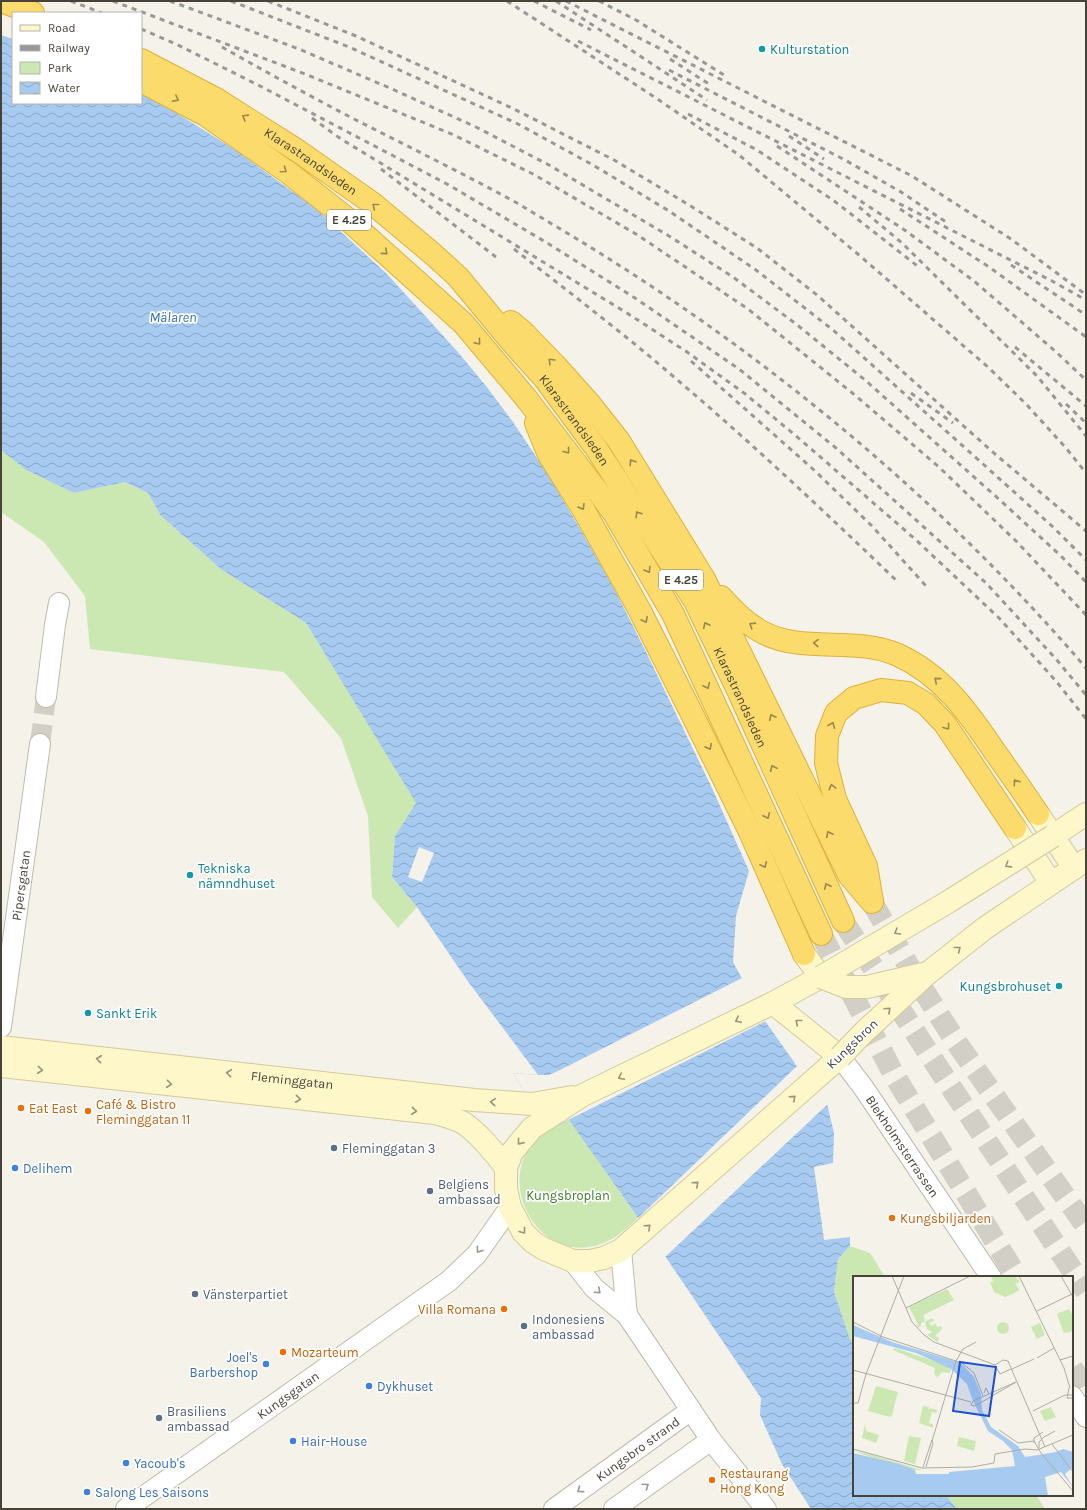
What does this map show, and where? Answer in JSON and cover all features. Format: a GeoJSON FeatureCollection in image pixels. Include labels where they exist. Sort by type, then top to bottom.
{"type":"FeatureCollection","features":[{"type":"Feature","properties":{"kind":"highway"},"geometry":{"type":"LineString","coordinates":[[1,1],[30,12]]}},
{"type":"Feature","properties":{"kind":"highway"},"geometry":{"type":"LineString","coordinates":[[1,17],[12,22]]}},
{"type":"Feature","properties":{"kind":"highway","name":"Klarastrandsleden"},"geometry":{"type":"LineString","coordinates":[[142,61],[216,99],[298,151],[372,203],[458,277],[511,341],[545,379],[591,441],[695,601],[739,693],[843,921]]}},
{"type":"Feature","properties":{"kind":"highway","name":"Klarastrandsleden"},"geometry":{"type":"LineString","coordinates":[[142,81],[204,114],[289,173],[345,217],[463,323],[526,398],[614,513],[673,614],[821,934]]}},
{"type":"Feature","properties":{"kind":"highway"},"geometry":{"type":"LineString","coordinates":[[458,277],[522,332],[589,403],[618,441],[704,579],[849,875],[872,902],[866,866],[835,799],[826,763],[827,736],[836,713],[854,698],[881,690],[908,693],[926,704],[945,724],[1015,828]]}},
{"type":"Feature","properties":{"kind":"highway"},"geometry":{"type":"LineString","coordinates":[[526,398],[549,455],[591,522],[639,609],[691,712],[750,832],[804,954]]}},
{"type":"Feature","properties":{"kind":"highway"},"geometry":{"type":"LineString","coordinates":[[704,579],[741,619],[763,633],[787,641],[867,646],[897,654],[920,666],[943,685],[970,715],[1038,814]]}},
{"type":"Feature","properties":{"kind":"main road"},"geometry":{"type":"LineString","coordinates":[[1038,814],[1053,836],[1080,864]]}},
{"type":"Feature","properties":{"kind":"main road"},"geometry":{"type":"LineString","coordinates":[[625,1247],[604,1258],[589,1261],[573,1261],[544,1249],[533,1242],[523,1232],[510,1207],[506,1189],[506,1168],[512,1152],[532,1128],[537,1113],[583,1095],[773,1003],[948,902],[1086,814]]}},
{"type":"Feature","properties":{"kind":"main road"},"geometry":{"type":"LineString","coordinates":[[1015,828],[1051,883]]}},
{"type":"Feature","properties":{"kind":"main road","name":"Kungsbron"},"geometry":{"type":"LineString","coordinates":[[625,1247],[840,1057],[863,1033],[928,973],[985,928],[1080,864]]}},
{"type":"Feature","properties":{"kind":"main road"},"geometry":{"type":"LineString","coordinates":[[804,954],[820,977],[832,983],[846,987],[867,987],[928,973]]}},
{"type":"Feature","properties":{"kind":"main road"},"geometry":{"type":"LineString","coordinates":[[773,1003],[840,1057]]}},
{"type":"Feature","properties":{"kind":"main road","name":"Fleminggatan"},"geometry":{"type":"LineString","coordinates":[[1,1047],[474,1100],[537,1113]]}},
{"type":"Feature","properties":{"kind":"main road","name":"Fleminggatan"},"geometry":{"type":"LineString","coordinates":[[1,1066],[435,1114],[451,1118],[465,1124],[494,1152],[506,1168]]}},
{"type":"Feature","properties":{"kind":"street"},"geometry":{"type":"LineString","coordinates":[[46,697],[59,603]]}},
{"type":"Feature","properties":{"kind":"street","name":"Pipersgatan"},"geometry":{"type":"LineString","coordinates":[[1,1027],[40,744]]}},
{"type":"Feature","properties":{"kind":"street","name":"Blekholmsterrassen"},"geometry":{"type":"LineString","coordinates":[[840,1057],[863,1087],[990,1276]]}},
{"type":"Feature","properties":{"kind":"street","name":"Kungsgatan"},"geometry":{"type":"LineString","coordinates":[[126,1509],[449,1281],[474,1258],[510,1207]]}},
{"type":"Feature","properties":{"kind":"street"},"geometry":{"type":"LineString","coordinates":[[625,1247],[626,1315]]}},
{"type":"Feature","properties":{"kind":"street"},"geometry":{"type":"LineString","coordinates":[[573,1261],[594,1288],[626,1315],[691,1410]]}},
{"type":"Feature","properties":{"kind":"street","name":"Kungsbro strand"},"geometry":{"type":"LineString","coordinates":[[554,1509],[691,1410],[711,1440],[766,1509]]}},
{"type":"Feature","properties":{"kind":"street"},"geometry":{"type":"LineString","coordinates":[[614,1509],[711,1440]]}},
{"type":"Feature","properties":{"kind":"green space"},"geometry":{"type":"Polygon","coordinates":[[[1,450],[26,470],[74,493],[125,482],[148,493],[161,516],[222,570],[306,623],[417,803],[395,836],[392,877],[417,907],[398,928],[372,897],[368,816],[341,738],[284,672],[90,649],[85,596],[44,542],[1,512],[1,450]]]}},
{"type":"Feature","properties":{"kind":"green space","name":"Kungsbroplan"},"geometry":{"type":"Polygon","coordinates":[[[569,1119],[638,1218],[610,1240],[589,1247],[571,1247],[555,1241],[541,1231],[530,1217],[523,1201],[520,1184],[521,1167],[528,1150],[536,1140],[546,1132],[569,1119]]]}},
{"type":"Feature","properties":{"kind":"green space"},"geometry":{"type":"Polygon","coordinates":[[[850,1246],[870,1253],[884,1276],[853,1276],[853,1344],[834,1292],[838,1259],[850,1246]]]}},
{"type":"Feature","properties":{"kind":"green space"},"geometry":{"type":"Polygon","coordinates":[[[947,1496],[1037,1496],[1045,1509],[957,1509],[947,1496]]]}},
{"type":"Feature","properties":{"kind":"water","name":"Mälaren"},"geometry":{"type":"Polygon","coordinates":[[[1,35],[12,39],[12,104],[142,104],[142,93],[237,151],[315,208],[387,274],[457,351],[513,422],[547,473],[615,590],[712,788],[749,871],[736,916],[733,962],[765,1021],[797,1066],[827,1104],[834,1133],[833,1163],[814,1167],[824,1240],[850,1237],[850,1246],[838,1259],[834,1292],[853,1344],[853,1496],[947,1496],[957,1509],[811,1509],[782,1464],[760,1415],[761,1398],[665,1256],[569,1120],[548,1130],[513,1073],[538,1075],[467,980],[417,907],[392,877],[395,836],[416,803],[306,623],[222,570],[161,516],[148,493],[125,482],[74,493],[26,470],[1,450],[1,35]]]}},
{"type":"Feature","properties":{"kind":"pier"},"geometry":{"type":"Polygon","coordinates":[[[419,847],[434,853],[422,882],[408,877],[419,847]]]}},
{"type":"Feature","properties":{"kind":"pier"},"geometry":{"type":"Polygon","coordinates":[[[744,977],[767,1020],[799,1065],[829,1103],[664,1258],[637,1219],[797,1066],[766,1021],[548,1130],[513,1073],[549,1075],[744,977]]]}},
{"type":"Feature","properties":{"kind":"tunnel"},"geometry":{"type":"LineString","coordinates":[[40,744],[46,697]]}},
{"type":"Feature","properties":{"kind":"tunnel"},"geometry":{"type":"LineString","coordinates":[[872,902],[912,972],[956,1042],[1086,1226]]}},
{"type":"Feature","properties":{"kind":"tunnel"},"geometry":{"type":"LineString","coordinates":[[843,921],[1086,1291]]}},
{"type":"Feature","properties":{"kind":"tunnel"},"geometry":{"type":"LineString","coordinates":[[821,934],[894,1075],[1016,1276]]}},
{"type":"Feature","properties":{"kind":"tunnel"},"geometry":{"type":"LineString","coordinates":[[1073,1370],[1086,1391]]}},
{"type":"Feature","properties":{"kind":"railway"},"geometry":{"type":"LineString","coordinates":[[71,1],[99,12]]}},
{"type":"Feature","properties":{"kind":"railway"},"geometry":{"type":"LineString","coordinates":[[113,1],[142,12]]}},
{"type":"Feature","properties":{"kind":"railway"},"geometry":{"type":"LineString","coordinates":[[170,1],[299,49],[476,127],[549,165],[669,236],[733,277],[796,324],[865,380],[1001,501],[1061,556],[1086,582]]}},
{"type":"Feature","properties":{"kind":"railway"},"geometry":{"type":"LineString","coordinates":[[231,1],[349,47],[518,124],[593,165],[669,211],[756,270],[833,330],[1053,527],[1086,560]]}},
{"type":"Feature","properties":{"kind":"railway"},"geometry":{"type":"LineString","coordinates":[[268,1],[356,36],[512,108],[614,160],[757,248],[817,295],[995,454],[1086,531]]}},
{"type":"Feature","properties":{"kind":"railway"},"geometry":{"type":"LineString","coordinates":[[507,1],[656,98],[739,155],[859,255],[989,368],[1026,404],[1066,448],[1086,473]]}},
{"type":"Feature","properties":{"kind":"railway"},"geometry":{"type":"LineString","coordinates":[[534,1],[591,30]]}},
{"type":"Feature","properties":{"kind":"railway"},"geometry":{"type":"LineString","coordinates":[[556,1],[707,100]]}},
{"type":"Feature","properties":{"kind":"railway"},"geometry":{"type":"LineString","coordinates":[[566,1],[912,176],[1011,239],[1085,294]]}},
{"type":"Feature","properties":{"kind":"railway"},"geometry":{"type":"LineString","coordinates":[[599,1],[636,20],[724,75]]}},
{"type":"Feature","properties":{"kind":"railway"},"geometry":{"type":"LineString","coordinates":[[142,12],[305,74],[454,135],[533,174],[636,234],[748,309],[856,396],[940,468],[1016,541],[1086,615]]}},
{"type":"Feature","properties":{"kind":"railway"},"geometry":{"type":"LineString","coordinates":[[142,29],[176,44],[260,86],[447,184],[544,241],[635,298],[739,369],[836,448],[986,583],[1056,659],[1086,695]]}},
{"type":"Feature","properties":{"kind":"railway"},"geometry":{"type":"LineString","coordinates":[[578,41],[1052,281],[1086,300]]}},
{"type":"Feature","properties":{"kind":"railway"},"geometry":{"type":"LineString","coordinates":[[222,47],[338,110],[517,203],[647,284],[716,331],[783,381],[912,489],[972,546],[1031,606],[1086,668]]}},
{"type":"Feature","properties":{"kind":"railway"},"geometry":{"type":"LineString","coordinates":[[670,59],[712,86]]}},
{"type":"Feature","properties":{"kind":"railway"},"geometry":{"type":"LineString","coordinates":[[669,70],[845,160],[901,192],[946,222]]}},
{"type":"Feature","properties":{"kind":"railway"},"geometry":{"type":"LineString","coordinates":[[688,114],[757,150],[833,200],[920,268]]}},
{"type":"Feature","properties":{"kind":"railway"},"geometry":{"type":"LineString","coordinates":[[312,118],[341,139],[627,313],[687,352],[744,393],[915,539],[999,618],[1056,681],[1086,719]]}},
{"type":"Feature","properties":{"kind":"railway"},"geometry":{"type":"LineString","coordinates":[[789,136],[824,159]]}},
{"type":"Feature","properties":{"kind":"railway"},"geometry":{"type":"LineString","coordinates":[[777,146],[906,231],[974,281],[1086,380]]}},
{"type":"Feature","properties":{"kind":"railway"},"geometry":{"type":"LineString","coordinates":[[381,169],[496,257]]}},
{"type":"Feature","properties":{"kind":"railway"},"geometry":{"type":"LineString","coordinates":[[859,207],[902,243],[1037,376],[1086,436]]}},
{"type":"Feature","properties":{"kind":"railway"},"geometry":{"type":"LineString","coordinates":[[900,209],[989,267],[1086,337]]}},
{"type":"Feature","properties":{"kind":"railway"},"geometry":{"type":"LineString","coordinates":[[514,249],[640,348],[709,407],[846,532],[899,583]]}},
{"type":"Feature","properties":{"kind":"railway"},"geometry":{"type":"LineString","coordinates":[[1011,265],[1086,315]]}},
{"type":"Feature","properties":{"kind":"railway"},"geometry":{"type":"LineString","coordinates":[[1015,347],[1086,406]]}},
{"type":"Feature","properties":{"kind":"railway"},"geometry":{"type":"LineString","coordinates":[[691,361],[814,470],[872,526],[926,586]]}},
{"type":"Feature","properties":{"kind":"railway"},"geometry":{"type":"LineString","coordinates":[[911,393],[953,423]]}},
{"type":"Feature","properties":{"kind":"railway"},"geometry":{"type":"LineString","coordinates":[[1066,404],[1086,423]]}},
{"type":"Feature","properties":{"kind":"place","name":"Kulturstation"},"geometry":{"type":"Point","coordinates":[762,49]}},
{"type":"Feature","properties":{"kind":"place","name":"Tekniska nämndhuset"},"geometry":{"type":"Point","coordinates":[190,875]}},
{"type":"Feature","properties":{"kind":"place","name":"Kungsbrohuset"},"geometry":{"type":"Point","coordinates":[1059,986]}},
{"type":"Feature","properties":{"kind":"place","name":"Sankt Erik"},"geometry":{"type":"Point","coordinates":[88,1013]}},
{"type":"Feature","properties":{"kind":"place","name":"Eat East"},"geometry":{"type":"Point","coordinates":[21,1108]}},
{"type":"Feature","properties":{"kind":"place","name":"Café & Bistro Fleminggatan 11"},"geometry":{"type":"Point","coordinates":[88,1111]}},
{"type":"Feature","properties":{"kind":"place","name":"Fleminggatan 3"},"geometry":{"type":"Point","coordinates":[334,1148]}},
{"type":"Feature","properties":{"kind":"place","name":"Delihem"},"geometry":{"type":"Point","coordinates":[15,1168]}},
{"type":"Feature","properties":{"kind":"place","name":"Belgiens ambassad"},"geometry":{"type":"Point","coordinates":[430,1191]}},
{"type":"Feature","properties":{"kind":"place","name":"Kungsbiljarden"},"geometry":{"type":"Point","coordinates":[892,1218]}},
{"type":"Feature","properties":{"kind":"place","name":"Vänsterpartiet"},"geometry":{"type":"Point","coordinates":[195,1294]}},
{"type":"Feature","properties":{"kind":"place","name":"Villa Romana"},"geometry":{"type":"Point","coordinates":[504,1309]}},
{"type":"Feature","properties":{"kind":"place","name":"Indonesiens ambassad"},"geometry":{"type":"Point","coordinates":[524,1326]}},
{"type":"Feature","properties":{"kind":"place","name":"Mozarteum"},"geometry":{"type":"Point","coordinates":[283,1352]}},
{"type":"Feature","properties":{"kind":"place","name":"Joel's Barbershop"},"geometry":{"type":"Point","coordinates":[266,1364]}},
{"type":"Feature","properties":{"kind":"place","name":"Dykhuset"},"geometry":{"type":"Point","coordinates":[369,1386]}},
{"type":"Feature","properties":{"kind":"place","name":"Brasiliens ambassad"},"geometry":{"type":"Point","coordinates":[159,1418]}},
{"type":"Feature","properties":{"kind":"place","name":"Hair-House"},"geometry":{"type":"Point","coordinates":[293,1441]}},
{"type":"Feature","properties":{"kind":"place","name":"Yacoub's"},"geometry":{"type":"Point","coordinates":[126,1463]}},
{"type":"Feature","properties":{"kind":"place","name":"Restaurang Hong Kong"},"geometry":{"type":"Point","coordinates":[712,1480]}},
{"type":"Feature","properties":{"kind":"place","name":"Salong Les Saisons"},"geometry":{"type":"Point","coordinates":[87,1492]}}]}
